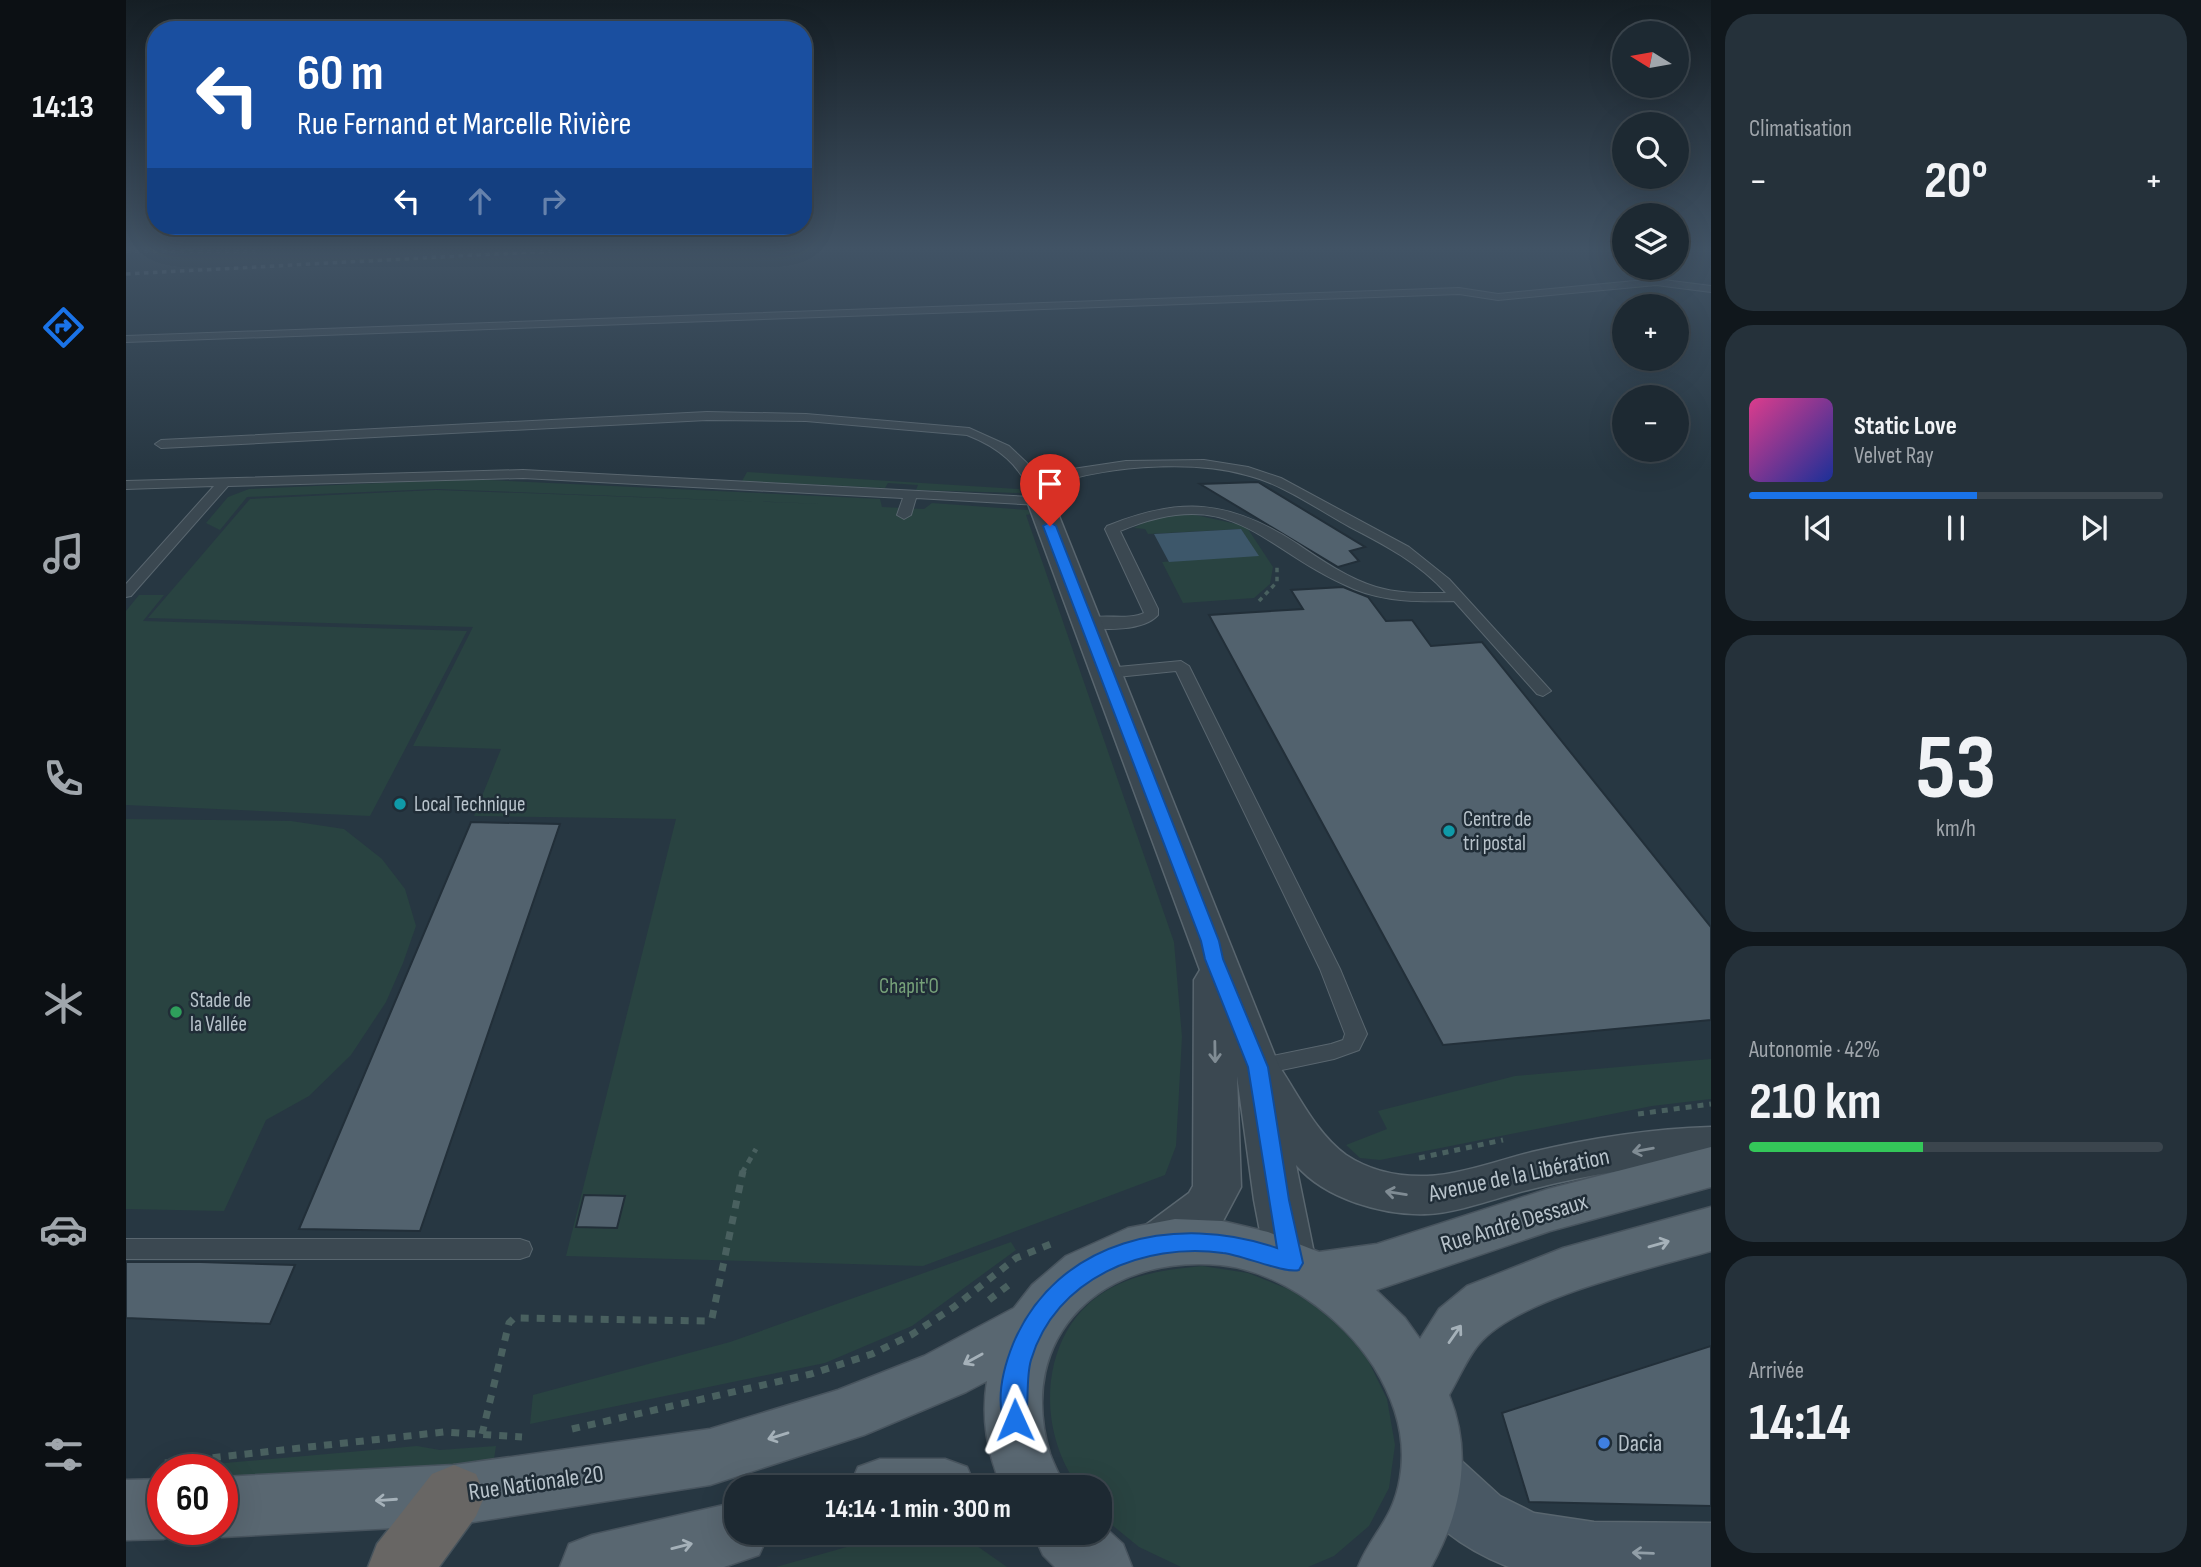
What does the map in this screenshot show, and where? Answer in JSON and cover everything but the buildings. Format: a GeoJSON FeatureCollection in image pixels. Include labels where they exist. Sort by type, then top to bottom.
{"type":"FeatureCollection","features":[{"type":"Feature","properties":{"kind":"highway"},"geometry":{"type":"LineString","coordinates":[[400,1567],[454,1495]]}},
{"type":"Feature","properties":{"kind":"main road","name":"Rue André Dessaux"},"geometry":{"type":"LineString","coordinates":[[1304,1269],[1377,1267],[1548,1210],[1711,1167]]}},
{"type":"Feature","properties":{"kind":"main road"},"geometry":{"type":"LineString","coordinates":[[1419,1392],[1459,1326],[1487,1303],[1563,1271],[1711,1229]]}},
{"type":"Feature","properties":{"kind":"main road"},"geometry":{"type":"LineString","coordinates":[[1029,1475],[1017,1440],[1013,1399],[1026,1302],[1064,1287],[1106,1259],[1156,1244],[1190,1241],[1258,1251],[1304,1269],[1348,1298],[1377,1325],[1401,1357],[1419,1392],[1428,1419],[1433,1476],[1421,1521],[1396,1562],[1390,1567]]}},
{"type":"Feature","properties":{"kind":"main road","name":"Rue Nationale 20"},"geometry":{"type":"LineString","coordinates":[[238,1506],[454,1495],[710,1457],[843,1416],[946,1374],[1026,1302]]}},
{"type":"Feature","properties":{"kind":"main road"},"geometry":{"type":"LineString","coordinates":[[1433,1476],[1484,1522],[1508,1536],[1546,1548],[1711,1555]]}},
{"type":"Feature","properties":{"kind":"main road"},"geometry":{"type":"LineString","coordinates":[[592,1567],[724,1536]]}},
{"type":"Feature","properties":{"kind":"main road"},"geometry":{"type":"LineString","coordinates":[[1077,1545],[1100,1567]]}},
{"type":"Feature","properties":{"kind":"street"},"geometry":{"type":"LineString","coordinates":[[1038,494],[1210,941],[1214,959],[1258,1067],[1278,1200],[1304,1269]]}},
{"type":"Feature","properties":{"kind":"street"},"geometry":{"type":"LineString","coordinates":[[1156,1244],[1206,1207],[1217,1187],[1214,959]]}},
{"type":"Feature","properties":{"kind":"street","name":"Avenue de la Libération"},"geometry":{"type":"LineString","coordinates":[[1258,1067],[1307,1147],[1329,1166],[1381,1191],[1413,1196],[1431,1195],[1568,1163],[1675,1144],[1711,1145]]}},
{"type":"Feature","properties":{"kind":"lane"},"geometry":{"type":"LineString","coordinates":[[126,339],[539,324]]}},
{"type":"Feature","properties":{"kind":"lane"},"geometry":{"type":"LineString","coordinates":[[162,444],[707,416],[806,417],[985,437],[1026,466],[1038,494]]}},
{"type":"Feature","properties":{"kind":"lane"},"geometry":{"type":"LineString","coordinates":[[126,485],[523,474],[911,495],[1038,494],[1066,474],[1126,465],[1204,464],[1248,471],[1276,481],[1404,550],[1444,582],[1543,691]]}},
{"type":"Feature","properties":{"kind":"lane"},"geometry":{"type":"LineString","coordinates":[[126,593],[225,482]]}},
{"type":"Feature","properties":{"kind":"lane"},"geometry":{"type":"LineString","coordinates":[[904,515],[911,495]]}},
{"type":"Feature","properties":{"kind":"lane"},"geometry":{"type":"LineString","coordinates":[[1088,623],[1137,620],[1151,615],[1149,605],[1112,529],[1146,515],[1175,512],[1237,517],[1358,586],[1396,597],[1408,593],[1455,597]]}},
{"type":"Feature","properties":{"kind":"lane"},"geometry":{"type":"LineString","coordinates":[[1107,673],[1181,666],[1330,969],[1356,1034],[1351,1045],[1334,1051],[1258,1067]]}},
{"type":"Feature","properties":{"kind":"lane"},"geometry":{"type":"LineString","coordinates":[[126,1248],[520,1249]]}},
{"type":"Feature","properties":{"kind":"path"},"geometry":{"type":"LineString","coordinates":[[1249,522],[1278,566],[1277,582],[1259,601]]}},
{"type":"Feature","properties":{"kind":"path"},"geometry":{"type":"LineString","coordinates":[[482,1434],[509,1323],[514,1318],[705,1321],[712,1318],[740,1177],[756,1149]]}},
{"type":"Feature","properties":{"kind":"path"},"geometry":{"type":"LineString","coordinates":[[560,1432],[811,1374],[873,1354],[911,1335],[954,1307],[1016,1258],[1030,1252],[1039,1261]]}},
{"type":"Feature","properties":{"kind":"path"},"geometry":{"type":"LineString","coordinates":[[978,1310],[1026,1302]]}},
{"type":"Feature","properties":{"kind":"path"},"geometry":{"type":"LineString","coordinates":[[238,1476],[444,1432],[534,1438]]}},
{"type":"Feature","properties":{"kind":"green space"},"geometry":{"type":"Polygon","coordinates":[[[747,472],[1019,489],[1021,493],[916,490],[918,485],[888,483],[885,488],[742,481],[747,472]]]}},
{"type":"Feature","properties":{"kind":"green space","name":"Chapit'O"},"geometry":{"type":"Polygon","coordinates":[[[469,479],[880,499],[882,507],[924,509],[932,503],[1028,510],[1031,514],[1026,515],[1174,942],[1182,1037],[1176,1146],[1165,1175],[923,1266],[566,1256],[676,819],[474,816],[501,749],[413,746],[473,627],[148,618],[250,499],[436,490],[825,504],[436,489],[247,497],[220,530],[206,523],[228,497],[249,489],[469,479]]]}},
{"type":"Feature","properties":{"kind":"green space"},"geometry":{"type":"Polygon","coordinates":[[[1191,514],[1246,526],[1273,567],[1270,584],[1254,598],[1183,603],[1162,562],[1258,555],[1241,529],[1148,534],[1145,529],[1134,528],[1161,517],[1191,514]]]}},
{"type":"Feature","properties":{"kind":"green space"},"geometry":{"type":"Polygon","coordinates":[[[139,595],[164,595],[143,621],[467,631],[370,816],[126,805],[126,611],[139,595]]]}},
{"type":"Feature","properties":{"kind":"green space"},"geometry":{"type":"Polygon","coordinates":[[[126,819],[291,821],[344,829],[382,859],[405,889],[416,926],[386,1002],[351,1055],[309,1096],[266,1120],[224,1211],[126,1209],[126,819]]]}},
{"type":"Feature","properties":{"kind":"green space"},"geometry":{"type":"Polygon","coordinates":[[[1711,1059],[1711,1099],[1652,1106],[1380,1160],[1360,1158],[1346,1145],[1387,1129],[1378,1111],[1515,1076],[1711,1059]]]}},
{"type":"Feature","properties":{"kind":"green space"},"geometry":{"type":"Polygon","coordinates":[[[1011,1242],[1016,1250],[912,1326],[825,1363],[530,1424],[533,1395],[730,1342],[1011,1242]]]}},
{"type":"Feature","properties":{"kind":"green space"},"geometry":{"type":"Polygon","coordinates":[[[1202,1266],[1248,1273],[1293,1291],[1333,1319],[1366,1356],[1387,1399],[1395,1445],[1389,1488],[1369,1526],[1334,1556],[1308,1567],[1181,1567],[1139,1547],[1112,1525],[1112,1475],[1072,1475],[1064,1462],[1054,1434],[1050,1405],[1052,1375],[1059,1347],[1073,1322],[1093,1300],[1129,1280],[1202,1266]]]}},
{"type":"Feature","properties":{"kind":"green space"},"geometry":{"type":"Polygon","coordinates":[[[417,1446],[440,1450],[496,1446],[493,1466],[238,1486],[238,1462],[417,1446]]]}},
{"type":"Feature","properties":{"kind":"green space"},"geometry":{"type":"Polygon","coordinates":[[[854,1545],[975,1545],[1007,1567],[776,1567],[854,1545]]]}},
{"type":"Feature","properties":{"kind":"water"},"geometry":{"type":"Polygon","coordinates":[[[1241,529],[1259,556],[1169,562],[1154,534],[1241,529]]]}},
{"type":"Feature","properties":{"kind":"place","name":"Local Technique"},"geometry":{"type":"Point","coordinates":[400,804]}},
{"type":"Feature","properties":{"kind":"place","name":"Centre de tri postal"},"geometry":{"type":"Point","coordinates":[1449,831]}},
{"type":"Feature","properties":{"kind":"place","name":"Stade de la Vallée"},"geometry":{"type":"Point","coordinates":[176,1012]}},
{"type":"Feature","properties":{"kind":"place","name":"Dacia"},"geometry":{"type":"Point","coordinates":[1604,1443]}},
{"type":"Feature","properties":{"kind":"route"},"geometry":{"type":"LineString","coordinates":[[1015,1420],[1013,1399],[1018,1361],[1032,1326],[1064,1287],[1106,1259],[1156,1244],[1190,1241],[1258,1251],[1291,1263],[1278,1200],[1258,1067],[1214,959],[1210,941],[1050,526]]}}]}
